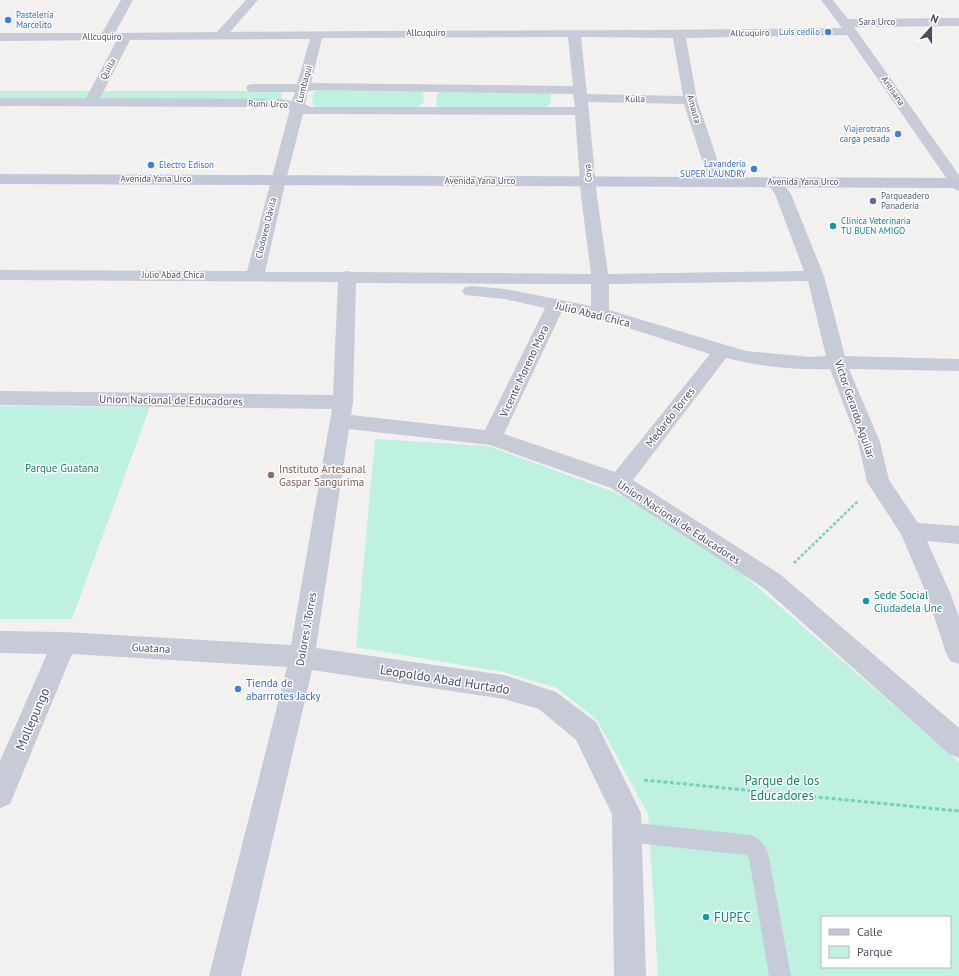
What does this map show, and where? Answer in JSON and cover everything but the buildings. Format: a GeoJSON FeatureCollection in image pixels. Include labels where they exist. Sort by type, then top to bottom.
{"type":"FeatureCollection","features":[{"type":"Feature","properties":{"kind":"street"},"geometry":{"type":"LineString","coordinates":[[106,37],[127,0]]}},
{"type":"Feature","properties":{"kind":"street"},"geometry":{"type":"LineString","coordinates":[[221,35],[252,0]]}},
{"type":"Feature","properties":{"kind":"street","name":"Antisana"},"geometry":{"type":"LineString","coordinates":[[827,0],[958,184]]}},
{"type":"Feature","properties":{"kind":"street"},"geometry":{"type":"LineString","coordinates":[[946,22],[959,35]]}},
{"type":"Feature","properties":{"kind":"street","name":"Sara Urco"},"geometry":{"type":"LineString","coordinates":[[847,27],[959,22]]}},
{"type":"Feature","properties":{"kind":"street","name":"Allcuquiro"},"geometry":{"type":"LineString","coordinates":[[0,37],[317,34],[679,34],[847,27]]}},
{"type":"Feature","properties":{"kind":"street","name":"Coya"},"geometry":{"type":"LineString","coordinates":[[574,33],[589,182],[588,196],[600,279],[600,313]]}},
{"type":"Feature","properties":{"kind":"street","name":"Lumbaqui"},"geometry":{"type":"LineString","coordinates":[[278,180],[317,34]]}},
{"type":"Feature","properties":{"kind":"street","name":"Amauta"},"geometry":{"type":"LineString","coordinates":[[679,34],[690,100],[717,182]]}},
{"type":"Feature","properties":{"kind":"street","name":"Quilla"},"geometry":{"type":"LineString","coordinates":[[91,102],[125,37]]}},
{"type":"Feature","properties":{"kind":"street","name":"Rumi Urco"},"geometry":{"type":"LineString","coordinates":[[244,88],[303,88],[319,86],[430,88],[581,100]]}},
{"type":"Feature","properties":{"kind":"street"},"geometry":{"type":"LineString","coordinates":[[83,88],[113,88]]}},
{"type":"Feature","properties":{"kind":"street"},"geometry":{"type":"LineString","coordinates":[[429,111],[430,88]]}},
{"type":"Feature","properties":{"kind":"street","name":"Rumi Urco"},"geometry":{"type":"LineString","coordinates":[[0,102],[280,103],[298,106],[308,111],[429,111],[581,100]]}},
{"type":"Feature","properties":{"kind":"street","name":"Kulla"},"geometry":{"type":"LineString","coordinates":[[581,100],[690,100]]}},
{"type":"Feature","properties":{"kind":"street","name":"Avenida Yana Urco"},"geometry":{"type":"LineString","coordinates":[[0,178],[589,182],[774,181],[958,184]]}},
{"type":"Feature","properties":{"kind":"street","name":"Clodoveo Dávila"},"geometry":{"type":"LineString","coordinates":[[255,276],[278,180]]}},
{"type":"Feature","properties":{"kind":"street","name":"Víctor Gerardo Aguilar"},"geometry":{"type":"LineString","coordinates":[[774,181],[783,194],[815,276],[837,362],[869,442],[878,482],[911,531],[939,595],[959,653]]}},
{"type":"Feature","properties":{"kind":"street","name":"Julio Abad Chica"},"geometry":{"type":"LineString","coordinates":[[0,275],[347,276],[600,279],[815,276]]}},
{"type":"Feature","properties":{"kind":"street","name":"Julio Abad Chica"},"geometry":{"type":"LineString","coordinates":[[347,276],[385,285],[505,294],[556,304],[600,313],[722,351],[746,356],[811,363],[837,362],[959,365]]}},
{"type":"Feature","properties":{"kind":"street","name":"Dolores J. Torres"},"geometry":{"type":"LineString","coordinates":[[225,976],[302,657],[342,411],[347,312],[347,276]]}},
{"type":"Feature","properties":{"kind":"street","name":"Vicente Moreno Mora"},"geometry":{"type":"LineString","coordinates":[[492,438],[556,304]]}},
{"type":"Feature","properties":{"kind":"street","name":"Medardo Torres"},"geometry":{"type":"LineString","coordinates":[[619,482],[722,351]]}},
{"type":"Feature","properties":{"kind":"street","name":"Union Nacional de Educadores"},"geometry":{"type":"LineString","coordinates":[[0,398],[342,411],[492,438],[619,482],[773,582],[959,745]]}},
{"type":"Feature","properties":{"kind":"street"},"geometry":{"type":"LineString","coordinates":[[911,531],[959,534]]}},
{"type":"Feature","properties":{"kind":"street","name":"Guatana"},"geometry":{"type":"LineString","coordinates":[[0,642],[64,643],[302,657]]}},
{"type":"Feature","properties":{"kind":"street","name":"Mollepungo"},"geometry":{"type":"LineString","coordinates":[[0,794],[64,643]]}},
{"type":"Feature","properties":{"kind":"street","name":"Leopoldo Abad Hurtado"},"geometry":{"type":"LineString","coordinates":[[302,657],[504,687],[547,700],[586,731],[626,812],[630,976]]}},
{"type":"Feature","properties":{"kind":"lane"},"geometry":{"type":"LineString","coordinates":[[626,832],[751,845],[755,848],[758,853],[780,976]]}},
{"type":"Feature","properties":{"kind":"path"},"geometry":{"type":"LineString","coordinates":[[773,582],[878,482]]}},
{"type":"Feature","properties":{"kind":"path"},"geometry":{"type":"LineString","coordinates":[[608,777],[959,811]]}},
{"type":"Feature","properties":{"kind":"green space"},"geometry":{"type":"Polygon","coordinates":[[[319,89],[421,91],[423,93],[424,102],[418,107],[318,108],[312,104],[313,93],[319,89]]]}},
{"type":"Feature","properties":{"kind":"green space"},"geometry":{"type":"Polygon","coordinates":[[[0,91],[282,91],[281,100],[0,99],[0,91]]]}},
{"type":"Feature","properties":{"kind":"green space"},"geometry":{"type":"Polygon","coordinates":[[[439,92],[549,92],[551,94],[551,103],[546,107],[438,107],[436,105],[437,95],[439,92]]]}},
{"type":"Feature","properties":{"kind":"green space","name":"Parque Guatana"},"geometry":{"type":"Polygon","coordinates":[[[0,406],[150,407],[72,619],[0,619],[0,406]]]}},
{"type":"Feature","properties":{"kind":"green space","name":"Parque de los Educadores"},"geometry":{"type":"Polygon","coordinates":[[[375,439],[488,446],[614,492],[709,545],[959,762],[959,976],[658,976],[648,814],[597,720],[557,688],[503,672],[356,647],[375,439]]]}},
{"type":"Feature","properties":{"kind":"place","name":"Pastelería Marcelito"},"geometry":{"type":"Point","coordinates":[8,20]}},
{"type":"Feature","properties":{"kind":"place","name":"Luis cedilo"},"geometry":{"type":"Point","coordinates":[828,32]}},
{"type":"Feature","properties":{"kind":"place","name":"Viajerotrans carga pesada"},"geometry":{"type":"Point","coordinates":[898,134]}},
{"type":"Feature","properties":{"kind":"place","name":"Electro Edison"},"geometry":{"type":"Point","coordinates":[151,165]}},
{"type":"Feature","properties":{"kind":"place","name":"Lavandería SUPER LAUNDRY"},"geometry":{"type":"Point","coordinates":[754,169]}},
{"type":"Feature","properties":{"kind":"place","name":"Parqueadero Panadería"},"geometry":{"type":"Point","coordinates":[873,201]}},
{"type":"Feature","properties":{"kind":"place","name":"Clínica Veterinaria TU BUEN AMIGO"},"geometry":{"type":"Point","coordinates":[833,226]}},
{"type":"Feature","properties":{"kind":"place","name":"Instituto Artesanal Gaspar Sangurima"},"geometry":{"type":"Point","coordinates":[271,475]}},
{"type":"Feature","properties":{"kind":"place","name":"Sede Social Ciudadela Une"},"geometry":{"type":"Point","coordinates":[866,601]}},
{"type":"Feature","properties":{"kind":"place","name":"Tienda de abarrrotes Jacky"},"geometry":{"type":"Point","coordinates":[238,689]}},
{"type":"Feature","properties":{"kind":"place","name":"FUPEC"},"geometry":{"type":"Point","coordinates":[706,917]}}]}
